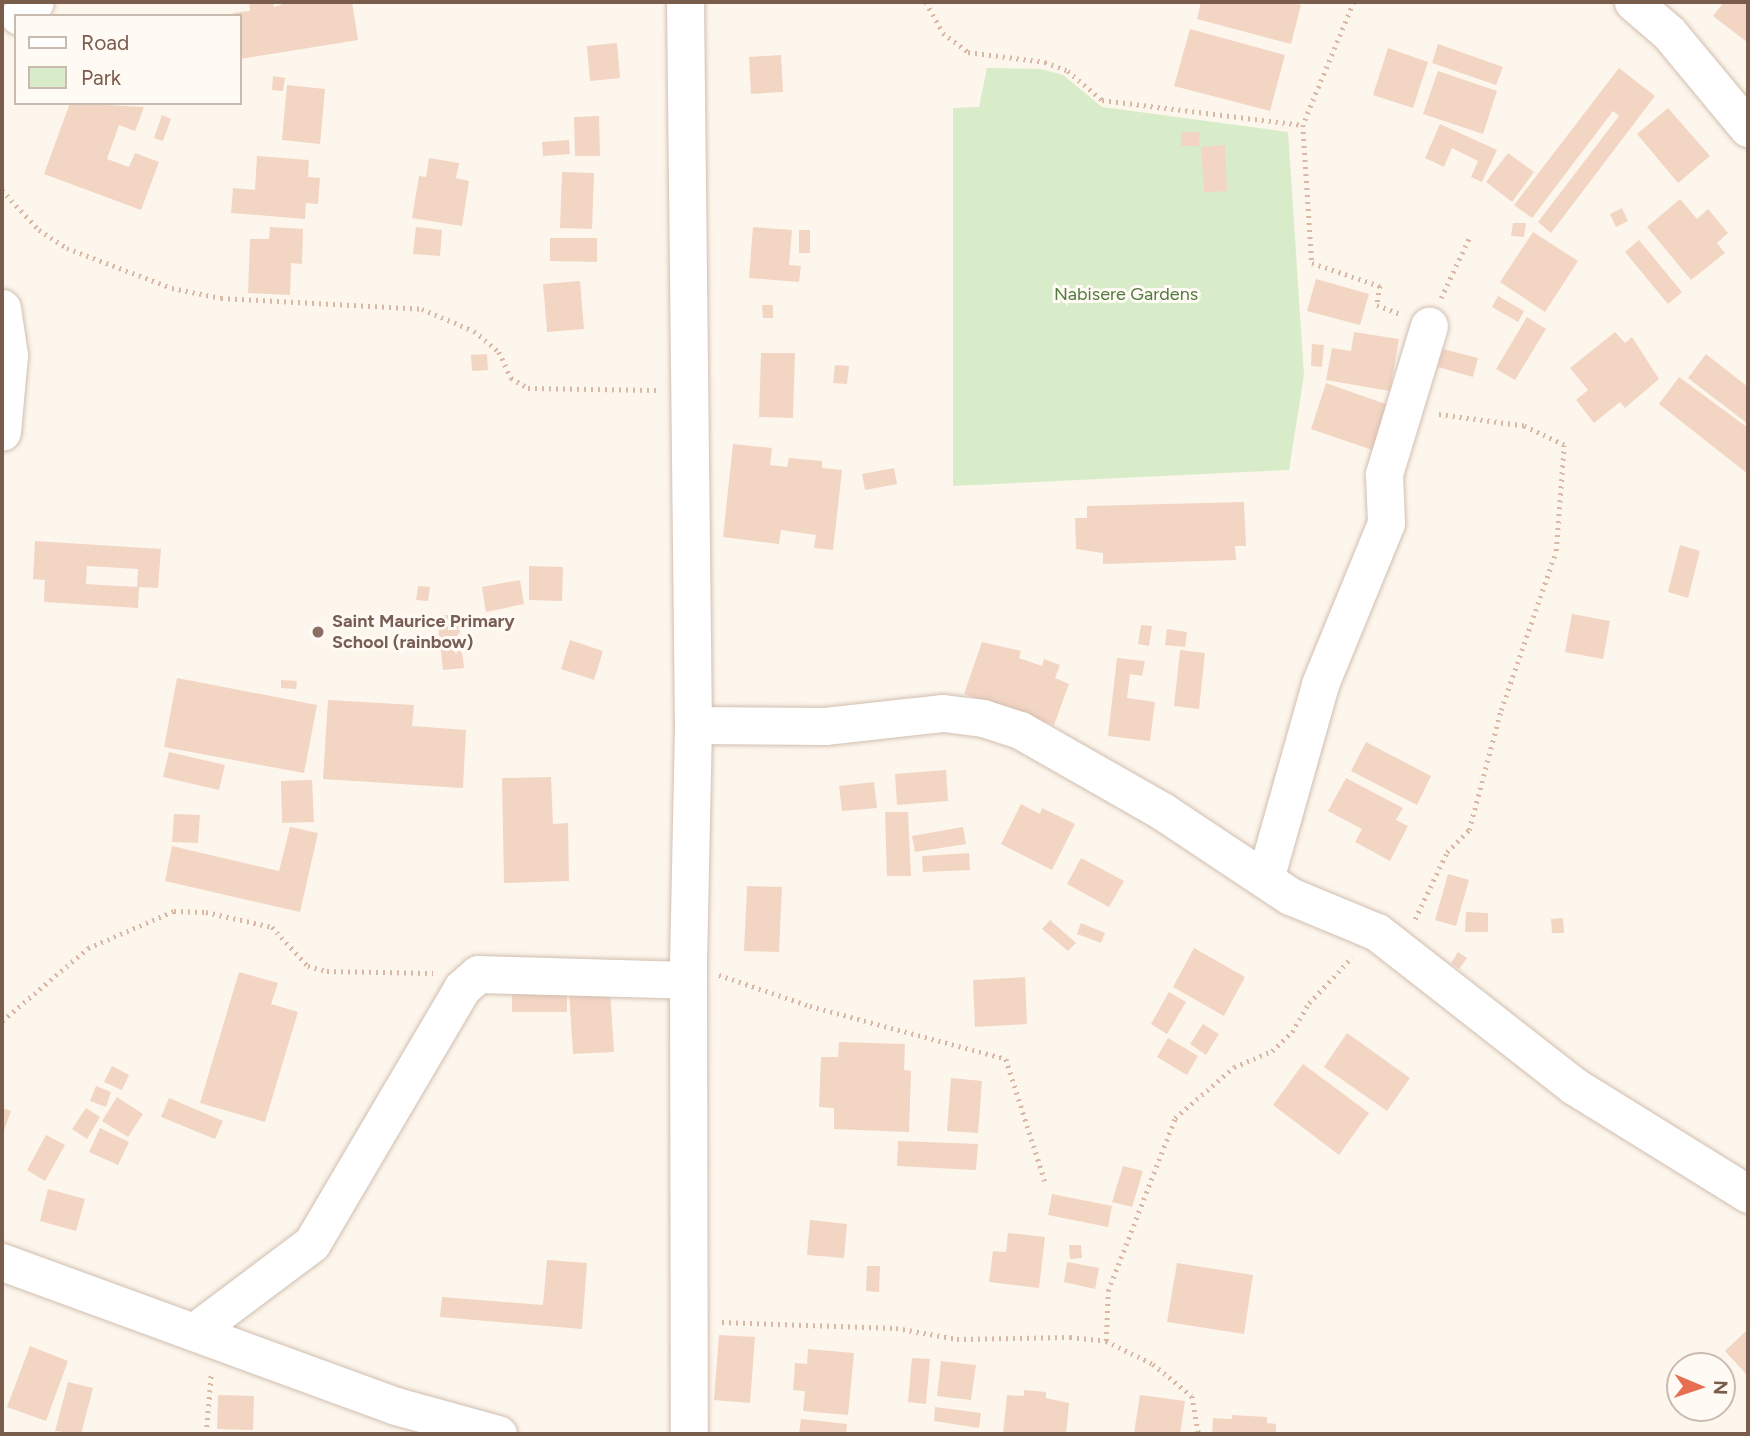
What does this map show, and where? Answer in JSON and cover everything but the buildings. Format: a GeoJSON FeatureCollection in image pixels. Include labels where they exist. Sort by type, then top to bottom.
{"type":"FeatureCollection","features":[{"type":"Feature","properties":{"kind":"street"},"geometry":{"type":"LineString","coordinates":[[21,14],[35,2]]}},
{"type":"Feature","properties":{"kind":"street"},"geometry":{"type":"LineString","coordinates":[[685,2],[694,725],[688,973],[689,1434]]}},
{"type":"Feature","properties":{"kind":"street"},"geometry":{"type":"LineString","coordinates":[[1633,2],[1669,33],[1748,128]]}},
{"type":"Feature","properties":{"kind":"street"},"geometry":{"type":"LineString","coordinates":[[2,34],[14,20]]}},
{"type":"Feature","properties":{"kind":"street"},"geometry":{"type":"LineString","coordinates":[[2,308],[9,355],[2,432]]}},
{"type":"Feature","properties":{"kind":"street"},"geometry":{"type":"LineString","coordinates":[[1265,879],[1320,684],[1386,523],[1384,474],[1429,326]]}},
{"type":"Feature","properties":{"kind":"street"},"geometry":{"type":"LineString","coordinates":[[694,725],[825,726],[943,713],[983,718],[1046,744],[1162,811],[1290,896],[1389,941],[1574,1086],[1748,1194]]}},
{"type":"Feature","properties":{"kind":"street"},"geometry":{"type":"LineString","coordinates":[[204,1334],[313,1243],[463,988],[478,974],[688,973]]}},
{"type":"Feature","properties":{"kind":"street"},"geometry":{"type":"LineString","coordinates":[[2,1262],[396,1406],[498,1434]]}},
{"type":"Feature","properties":{"kind":"path"},"geometry":{"type":"LineString","coordinates":[[926,2],[943,33],[968,52],[1056,66],[1102,100],[1303,125]]}},
{"type":"Feature","properties":{"kind":"path"},"geometry":{"type":"LineString","coordinates":[[1354,2],[1303,125],[1312,263],[1380,286],[1377,305],[1429,326],[1470,236]]}},
{"type":"Feature","properties":{"kind":"path"},"geometry":{"type":"LineString","coordinates":[[2,190],[39,230],[67,248],[172,288],[221,298],[422,310],[474,331],[499,352],[511,378],[528,388],[689,391]]}},
{"type":"Feature","properties":{"kind":"path"},"geometry":{"type":"LineString","coordinates":[[1106,1341],[1108,1291],[1175,1118],[1234,1068],[1272,1051],[1292,1032],[1309,1003],[1389,941],[1447,852],[1469,830],[1532,611],[1556,551],[1564,444],[1524,426],[1467,416],[1403,412]]}},
{"type":"Feature","properties":{"kind":"path"},"geometry":{"type":"LineString","coordinates":[[2,1021],[88,948],[174,911],[206,912],[272,927],[308,966],[327,971],[478,974]]}},
{"type":"Feature","properties":{"kind":"path"},"geometry":{"type":"LineString","coordinates":[[688,973],[1006,1059],[1045,1181]]}},
{"type":"Feature","properties":{"kind":"path"},"geometry":{"type":"LineString","coordinates":[[688,1321],[896,1328],[957,1339],[1070,1336],[1106,1341],[1153,1364],[1192,1396],[1199,1434]]}},
{"type":"Feature","properties":{"kind":"path"},"geometry":{"type":"LineString","coordinates":[[204,1334],[206,1434]]}},
{"type":"Feature","properties":{"kind":"green space","name":"Nabisere Gardens"},"geometry":{"type":"Polygon","coordinates":[[[987,68],[1041,69],[1063,75],[1102,107],[1288,132],[1304,375],[1289,470],[953,486],[953,108],[979,107],[987,68]]]}},
{"type":"Feature","properties":{"kind":"place","name":"Saint Maurice Primary School (rainbow)"},"geometry":{"type":"Point","coordinates":[318,632]}}]}
